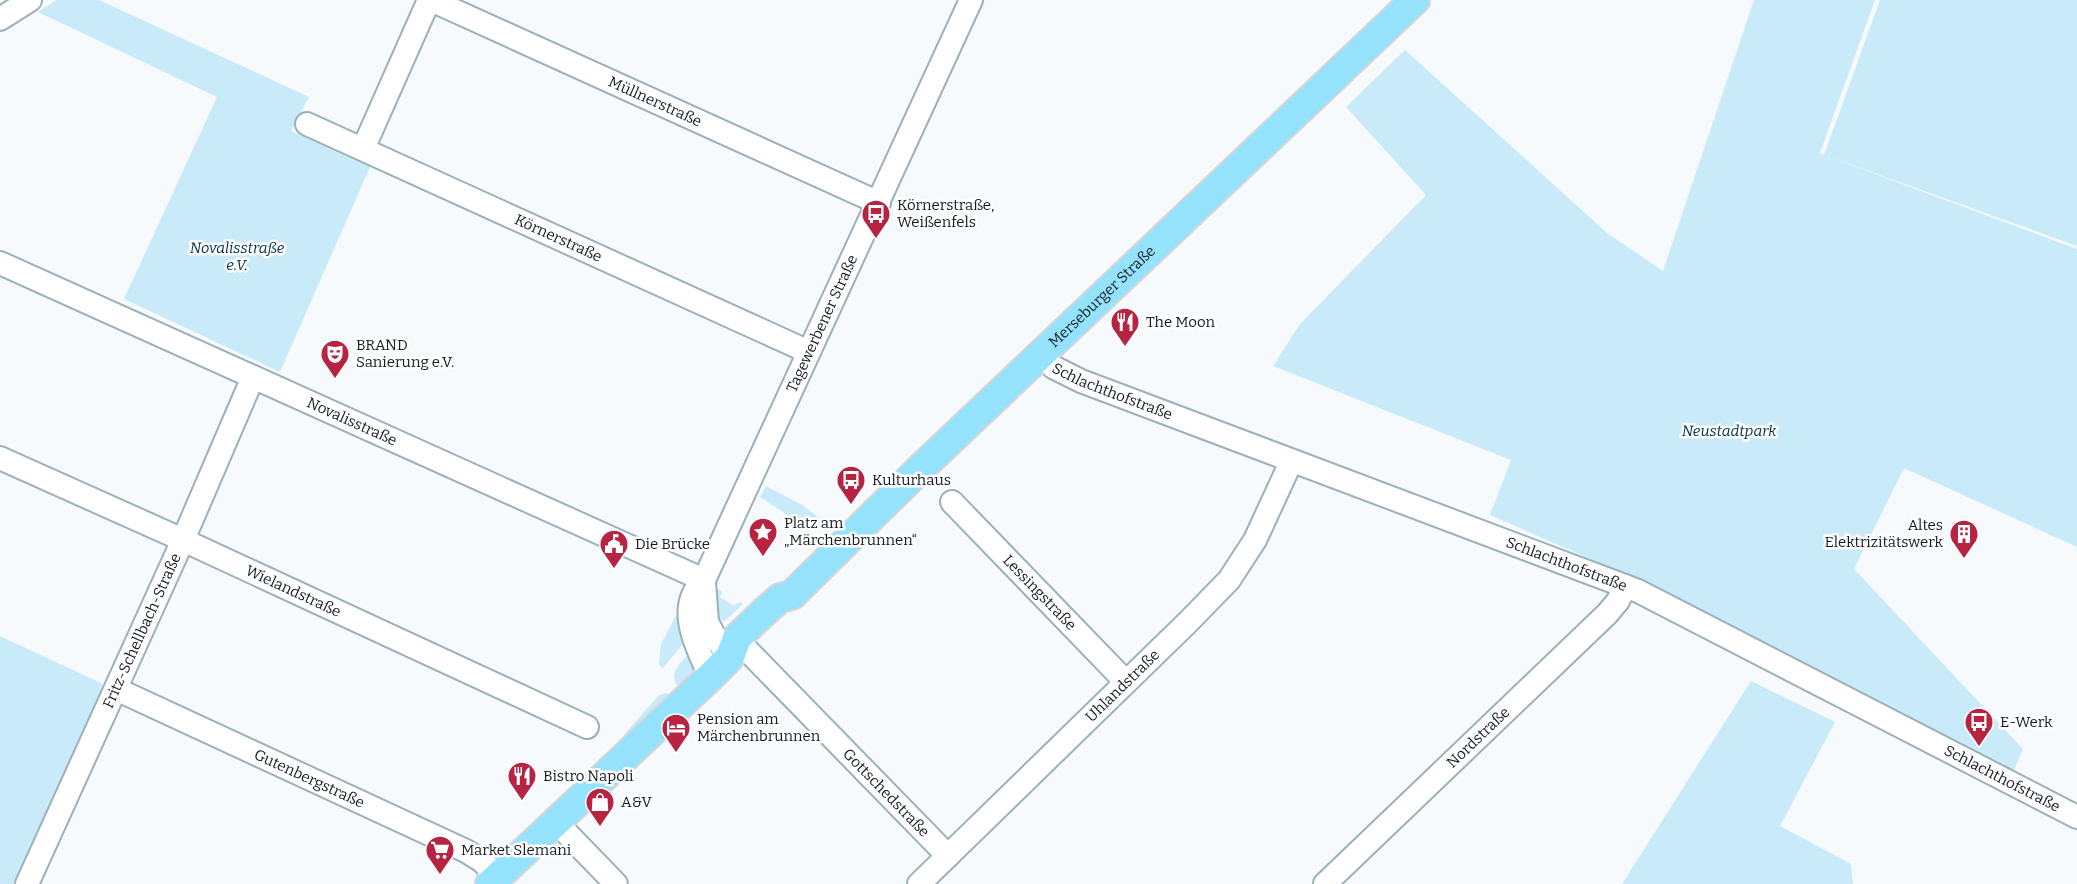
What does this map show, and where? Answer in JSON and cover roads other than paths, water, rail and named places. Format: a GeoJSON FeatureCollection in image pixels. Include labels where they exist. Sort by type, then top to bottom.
{"type":"FeatureCollection","features":[{"type":"Feature","properties":{"kind":"main road","name":"Merseburger Straße"},"geometry":{"type":"LineString","coordinates":[[494,881],[710,677],[739,654],[737,638],[762,614],[780,598],[792,596],[860,527],[1415,0]]}},
{"type":"Feature","properties":{"kind":"street"},"geometry":{"type":"LineString","coordinates":[[0,19],[30,0]]}},
{"type":"Feature","properties":{"kind":"street"},"geometry":{"type":"LineString","coordinates":[[363,149],[430,0]]}},
{"type":"Feature","properties":{"kind":"street","name":"Müllnerstraße"},"geometry":{"type":"LineString","coordinates":[[430,0],[879,203]]}},
{"type":"Feature","properties":{"kind":"street","name":"Tagewerbener Straße"},"geometry":{"type":"LineString","coordinates":[[710,677],[689,623],[693,595],[704,580],[971,0]]}},
{"type":"Feature","properties":{"kind":"street","name":"Körnerstraße"},"geometry":{"type":"LineString","coordinates":[[307,124],[809,352]]}},
{"type":"Feature","properties":{"kind":"street","name":"Novalisstraße"},"geometry":{"type":"LineString","coordinates":[[0,263],[704,580]]}},
{"type":"Feature","properties":{"kind":"street","name":"Schlachthofstraße"},"geometry":{"type":"LineString","coordinates":[[1041,354],[1053,367],[1081,381],[1291,462],[1624,585],[2077,817]]}},
{"type":"Feature","properties":{"kind":"street","name":"Fritz-Schellbach-Straße"},"geometry":{"type":"LineString","coordinates":[[27,884],[183,540],[253,377]]}},
{"type":"Feature","properties":{"kind":"street","name":"Wielandstraße"},"geometry":{"type":"LineString","coordinates":[[0,458],[587,727]]}},
{"type":"Feature","properties":{"kind":"street","name":"Uhlandstraße"},"geometry":{"type":"LineString","coordinates":[[919,884],[1229,579],[1255,540],[1291,462]]}},
{"type":"Feature","properties":{"kind":"street","name":"Lessingstraße"},"geometry":{"type":"LineString","coordinates":[[952,502],[1126,682]]}},
{"type":"Feature","properties":{"kind":"street","name":"Gottschedstraße"},"geometry":{"type":"LineString","coordinates":[[704,580],[707,622],[715,637],[739,654],[948,856]]}},
{"type":"Feature","properties":{"kind":"street","name":"Nordstraße"},"geometry":{"type":"LineString","coordinates":[[1325,884],[1607,614],[1618,602],[1624,585]]}},
{"type":"Feature","properties":{"kind":"street","name":"Gutenbergstraße"},"geometry":{"type":"LineString","coordinates":[[116,689],[466,851],[479,859],[494,881]]}},
{"type":"Feature","properties":{"kind":"street"},"geometry":{"type":"LineString","coordinates":[[556,822],[616,884]]}},
{"type":"Feature","properties":{"kind":"place","name":"Körnerstraße, Weißenfels"},"geometry":{"type":"Point","coordinates":[876,240]}},
{"type":"Feature","properties":{"kind":"place","name":"The Moon"},"geometry":{"type":"Point","coordinates":[1125,348]}},
{"type":"Feature","properties":{"kind":"place","name":"BRAND Sanierung e.V."},"geometry":{"type":"Point","coordinates":[335,380]}},
{"type":"Feature","properties":{"kind":"place","name":"Kulturhaus"},"geometry":{"type":"Point","coordinates":[851,506]}},
{"type":"Feature","properties":{"kind":"place","name":"Platz am „Märchenbrunnen“"},"geometry":{"type":"Point","coordinates":[763,558]}},
{"type":"Feature","properties":{"kind":"place","name":"Altes Elektrizitätswerk"},"geometry":{"type":"Point","coordinates":[1964,560]}},
{"type":"Feature","properties":{"kind":"place","name":"Die Brücke"},"geometry":{"type":"Point","coordinates":[614,570]}},
{"type":"Feature","properties":{"kind":"place","name":"E-Werk"},"geometry":{"type":"Point","coordinates":[1979,748]}},
{"type":"Feature","properties":{"kind":"place","name":"Pension am Märchenbrunnen"},"geometry":{"type":"Point","coordinates":[676,754]}},
{"type":"Feature","properties":{"kind":"place","name":"Bistro Napoli"},"geometry":{"type":"Point","coordinates":[522,802]}},
{"type":"Feature","properties":{"kind":"place","name":"A&V"},"geometry":{"type":"Point","coordinates":[600,828]}},
{"type":"Feature","properties":{"kind":"place","name":"Market Slemani"},"geometry":{"type":"Point","coordinates":[440,876]}},
{"type":"Feature","properties":{"kind":"park label","name":"Novalisstraße e.V."},"geometry":{"type":"Point","coordinates":[237,256]}},
{"type":"Feature","properties":{"kind":"park label","name":"Neustadtpark"},"geometry":{"type":"Point","coordinates":[1729,431]}}]}
